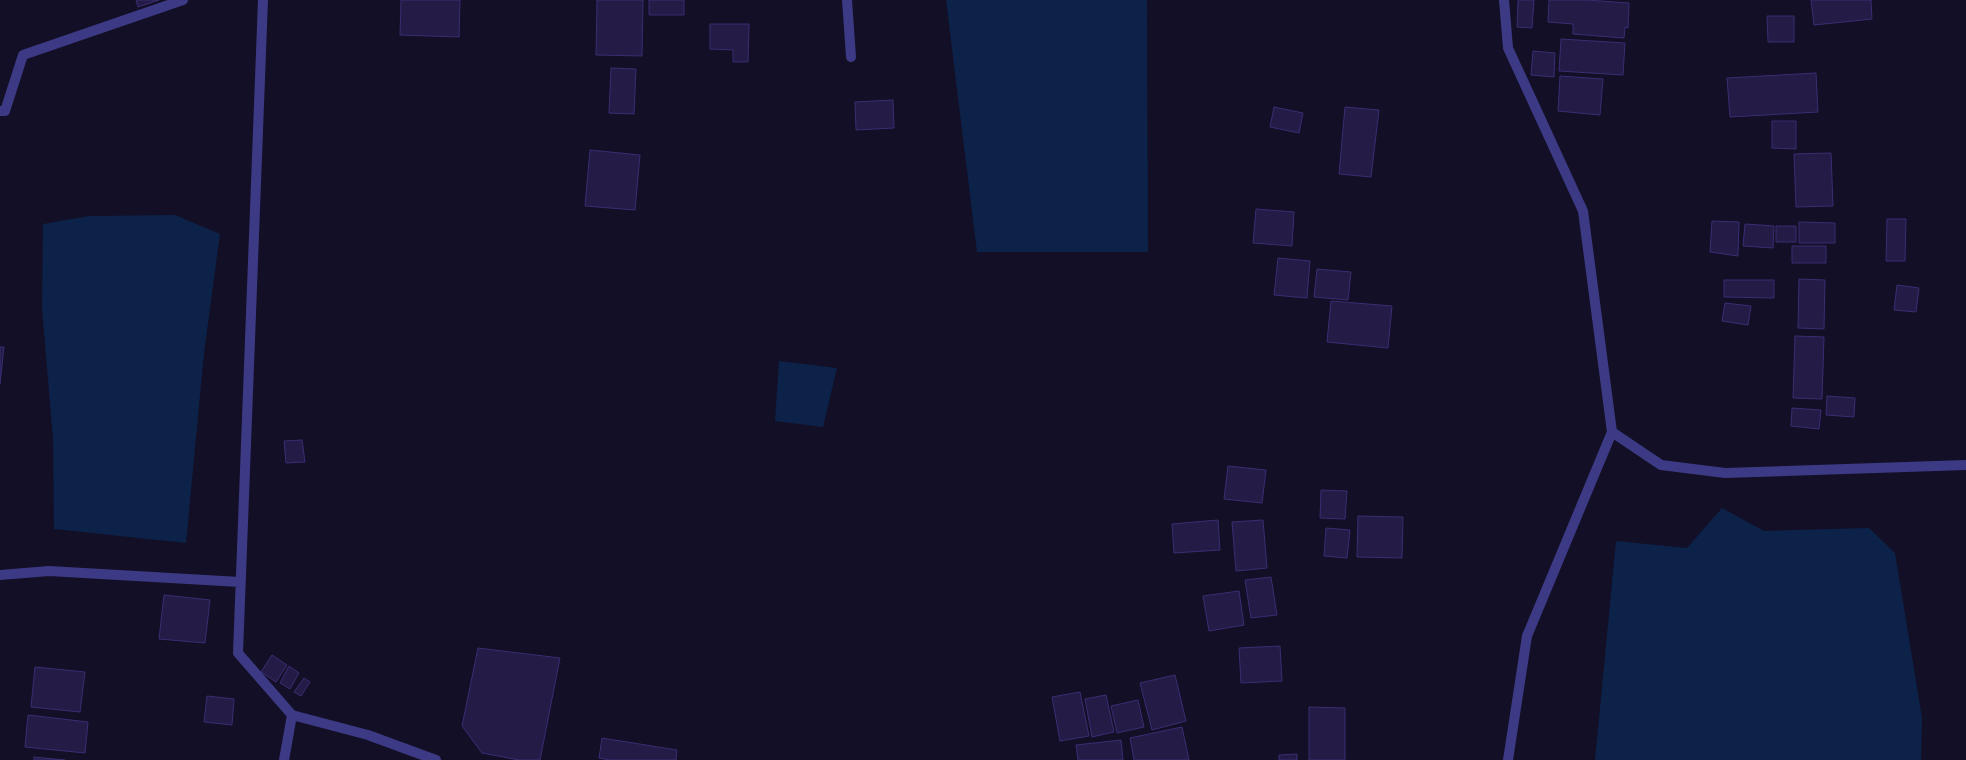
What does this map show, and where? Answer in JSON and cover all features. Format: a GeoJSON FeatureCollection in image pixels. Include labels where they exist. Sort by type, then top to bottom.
{"type":"FeatureCollection","features":[{"type":"Feature","properties":{"kind":"street"},"geometry":{"type":"LineString","coordinates":[[0,111],[5,111],[23,55],[183,0]]}},
{"type":"Feature","properties":{"kind":"street"},"geometry":{"type":"LineString","coordinates":[[263,0],[238,653],[292,715],[368,735],[436,760]]}},
{"type":"Feature","properties":{"kind":"street"},"geometry":{"type":"LineString","coordinates":[[847,0],[851,57]]}},
{"type":"Feature","properties":{"kind":"street"},"geometry":{"type":"LineString","coordinates":[[1504,0],[1508,48],[1583,211],[1612,432],[1527,636],[1508,760]]}},
{"type":"Feature","properties":{"kind":"street"},"geometry":{"type":"LineString","coordinates":[[1612,432],[1661,465],[1725,473],[1966,465]]}},
{"type":"Feature","properties":{"kind":"street"},"geometry":{"type":"LineString","coordinates":[[0,575],[49,571],[240,582]]}},
{"type":"Feature","properties":{"kind":"street"},"geometry":{"type":"LineString","coordinates":[[284,760],[292,715]]}},
{"type":"Feature","properties":{"kind":"water"},"geometry":{"type":"Polygon","coordinates":[[[946,0],[1147,0],[1148,252],[977,252],[946,0]]]}},
{"type":"Feature","properties":{"kind":"water"},"geometry":{"type":"Polygon","coordinates":[[[175,215],[220,234],[204,353],[186,543],[54,529],[53,439],[42,308],[43,224],[89,216],[175,215]]]}},
{"type":"Feature","properties":{"kind":"water"},"geometry":{"type":"Polygon","coordinates":[[[779,361],[837,368],[823,427],[775,421],[779,361]]]}},
{"type":"Feature","properties":{"kind":"water"},"geometry":{"type":"Polygon","coordinates":[[[1722,508],[1764,531],[1869,528],[1895,553],[1922,718],[1921,760],[1595,760],[1616,541],[1687,548],[1722,508]]]}},
{"type":"Feature","properties":{"kind":"building"},"geometry":{"type":"Polygon","coordinates":[[[136,0],[159,0],[138,7],[136,0]]]}},
{"type":"Feature","properties":{"kind":"building"},"geometry":{"type":"Polygon","coordinates":[[[401,0],[460,0],[459,37],[400,35],[401,0]]]}},
{"type":"Feature","properties":{"kind":"building"},"geometry":{"type":"Polygon","coordinates":[[[597,0],[643,0],[642,56],[596,55],[597,0]]]}},
{"type":"Feature","properties":{"kind":"building"},"geometry":{"type":"Polygon","coordinates":[[[649,0],[684,0],[684,15],[649,15],[649,0]]]}},
{"type":"Feature","properties":{"kind":"building"},"geometry":{"type":"Polygon","coordinates":[[[1518,0],[1534,0],[1532,28],[1517,27],[1518,0]]]}},
{"type":"Feature","properties":{"kind":"building"},"geometry":{"type":"Polygon","coordinates":[[[1549,0],[1587,0],[1629,3],[1628,28],[1625,27],[1624,38],[1573,34],[1573,24],[1548,22],[1549,0]]]}},
{"type":"Feature","properties":{"kind":"building"},"geometry":{"type":"Polygon","coordinates":[[[1811,0],[1871,0],[1872,19],[1814,25],[1811,0]]]}},
{"type":"Feature","properties":{"kind":"building"},"geometry":{"type":"Polygon","coordinates":[[[1767,16],[1794,16],[1794,42],[1768,42],[1767,16]]]}},
{"type":"Feature","properties":{"kind":"building"},"geometry":{"type":"Polygon","coordinates":[[[710,24],[749,24],[748,62],[733,62],[733,50],[710,49],[710,24]]]}},
{"type":"Feature","properties":{"kind":"building"},"geometry":{"type":"Polygon","coordinates":[[[1561,39],[1625,43],[1623,75],[1559,71],[1561,39]]]}},
{"type":"Feature","properties":{"kind":"building"},"geometry":{"type":"Polygon","coordinates":[[[1533,51],[1555,53],[1554,77],[1531,75],[1533,51]]]}},
{"type":"Feature","properties":{"kind":"building"},"geometry":{"type":"Polygon","coordinates":[[[611,68],[636,69],[634,114],[609,113],[611,68]]]}},
{"type":"Feature","properties":{"kind":"building"},"geometry":{"type":"Polygon","coordinates":[[[1816,73],[1818,112],[1730,117],[1727,78],[1816,73]]]}},
{"type":"Feature","properties":{"kind":"building"},"geometry":{"type":"Polygon","coordinates":[[[1560,76],[1603,79],[1600,115],[1558,111],[1560,76]]]}},
{"type":"Feature","properties":{"kind":"building"},"geometry":{"type":"Polygon","coordinates":[[[893,100],[894,128],[856,130],[855,102],[893,100]]]}},
{"type":"Feature","properties":{"kind":"building"},"geometry":{"type":"Polygon","coordinates":[[[1274,107],[1303,113],[1299,133],[1270,127],[1274,107]]]}},
{"type":"Feature","properties":{"kind":"building"},"geometry":{"type":"Polygon","coordinates":[[[1345,107],[1379,110],[1371,177],[1339,174],[1345,107]]]}},
{"type":"Feature","properties":{"kind":"building"},"geometry":{"type":"Polygon","coordinates":[[[1772,121],[1796,121],[1796,149],[1772,148],[1772,121]]]}},
{"type":"Feature","properties":{"kind":"building"},"geometry":{"type":"Polygon","coordinates":[[[590,150],[640,155],[635,210],[585,206],[590,150]]]}},
{"type":"Feature","properties":{"kind":"building"},"geometry":{"type":"Polygon","coordinates":[[[1831,153],[1833,206],[1796,207],[1794,154],[1831,153]]]}},
{"type":"Feature","properties":{"kind":"building"},"geometry":{"type":"Polygon","coordinates":[[[1256,209],[1294,212],[1292,246],[1253,243],[1256,209]]]}},
{"type":"Feature","properties":{"kind":"building"},"geometry":{"type":"Polygon","coordinates":[[[1887,219],[1906,219],[1905,261],[1886,261],[1887,219]]]}},
{"type":"Feature","properties":{"kind":"building"},"geometry":{"type":"Polygon","coordinates":[[[1712,221],[1739,222],[1738,256],[1710,252],[1712,221]]]}},
{"type":"Feature","properties":{"kind":"building"},"geometry":{"type":"Polygon","coordinates":[[[1799,222],[1835,223],[1835,243],[1799,243],[1799,222]]]}},
{"type":"Feature","properties":{"kind":"building"},"geometry":{"type":"Polygon","coordinates":[[[1745,224],[1774,226],[1773,248],[1743,246],[1745,224]]]}},
{"type":"Feature","properties":{"kind":"building"},"geometry":{"type":"Polygon","coordinates":[[[1776,226],[1796,226],[1796,242],[1776,242],[1776,226]]]}},
{"type":"Feature","properties":{"kind":"building"},"geometry":{"type":"Polygon","coordinates":[[[1792,246],[1826,246],[1826,263],[1792,263],[1792,246]]]}},
{"type":"Feature","properties":{"kind":"building"},"geometry":{"type":"Polygon","coordinates":[[[1278,258],[1310,261],[1307,298],[1274,295],[1278,258]]]}},
{"type":"Feature","properties":{"kind":"building"},"geometry":{"type":"Polygon","coordinates":[[[1317,269],[1351,272],[1348,300],[1314,297],[1317,269]]]}},
{"type":"Feature","properties":{"kind":"building"},"geometry":{"type":"Polygon","coordinates":[[[1799,279],[1825,280],[1824,329],[1798,328],[1799,279]]]}},
{"type":"Feature","properties":{"kind":"building"},"geometry":{"type":"Polygon","coordinates":[[[1724,280],[1774,280],[1774,298],[1724,297],[1724,280]]]}},
{"type":"Feature","properties":{"kind":"building"},"geometry":{"type":"Polygon","coordinates":[[[1897,285],[1919,288],[1916,312],[1894,310],[1897,285]]]}},
{"type":"Feature","properties":{"kind":"building"},"geometry":{"type":"Polygon","coordinates":[[[1331,301],[1392,306],[1388,348],[1327,342],[1331,301]]]}},
{"type":"Feature","properties":{"kind":"building"},"geometry":{"type":"Polygon","coordinates":[[[1725,303],[1751,306],[1748,325],[1722,321],[1725,303]]]}},
{"type":"Feature","properties":{"kind":"building"},"geometry":{"type":"Polygon","coordinates":[[[1795,336],[1824,337],[1822,399],[1793,398],[1795,336]]]}},
{"type":"Feature","properties":{"kind":"building"},"geometry":{"type":"Polygon","coordinates":[[[0,347],[4,347],[0,384],[0,347]]]}},
{"type":"Feature","properties":{"kind":"building"},"geometry":{"type":"Polygon","coordinates":[[[1827,396],[1855,398],[1854,417],[1826,415],[1827,396]]]}},
{"type":"Feature","properties":{"kind":"building"},"geometry":{"type":"Polygon","coordinates":[[[1792,408],[1821,410],[1819,429],[1791,426],[1792,408]]]}},
{"type":"Feature","properties":{"kind":"building"},"geometry":{"type":"Polygon","coordinates":[[[302,440],[305,462],[286,463],[284,441],[302,440]]]}},
{"type":"Feature","properties":{"kind":"building"},"geometry":{"type":"Polygon","coordinates":[[[1228,466],[1266,470],[1262,503],[1224,499],[1228,466]]]}},
{"type":"Feature","properties":{"kind":"building"},"geometry":{"type":"Polygon","coordinates":[[[1321,490],[1347,491],[1345,519],[1320,518],[1321,490]]]}},
{"type":"Feature","properties":{"kind":"building"},"geometry":{"type":"Polygon","coordinates":[[[1358,516],[1403,517],[1402,558],[1357,557],[1358,516]]]}},
{"type":"Feature","properties":{"kind":"building"},"geometry":{"type":"Polygon","coordinates":[[[1218,520],[1220,550],[1174,553],[1172,524],[1218,520]]]}},
{"type":"Feature","properties":{"kind":"building"},"geometry":{"type":"Polygon","coordinates":[[[1263,520],[1267,568],[1236,571],[1232,522],[1263,520]]]}},
{"type":"Feature","properties":{"kind":"building"},"geometry":{"type":"Polygon","coordinates":[[[1326,528],[1350,530],[1347,558],[1324,556],[1326,528]]]}},
{"type":"Feature","properties":{"kind":"building"},"geometry":{"type":"Polygon","coordinates":[[[1271,577],[1277,615],[1251,618],[1245,580],[1271,577]]]}},
{"type":"Feature","properties":{"kind":"building"},"geometry":{"type":"Polygon","coordinates":[[[1239,591],[1244,625],[1209,631],[1203,596],[1239,591]]]}},
{"type":"Feature","properties":{"kind":"building"},"geometry":{"type":"Polygon","coordinates":[[[164,595],[210,600],[205,643],[159,639],[164,595]]]}},
{"type":"Feature","properties":{"kind":"building"},"geometry":{"type":"Polygon","coordinates":[[[1280,646],[1282,681],[1241,683],[1239,648],[1280,646]]]}},
{"type":"Feature","properties":{"kind":"building"},"geometry":{"type":"Polygon","coordinates":[[[478,648],[560,658],[540,760],[519,760],[482,753],[462,726],[478,648]]]}},
{"type":"Feature","properties":{"kind":"building"},"geometry":{"type":"Polygon","coordinates":[[[272,655],[287,665],[276,682],[261,672],[272,655]]]}},
{"type":"Feature","properties":{"kind":"building"},"geometry":{"type":"Polygon","coordinates":[[[289,666],[299,673],[290,689],[280,683],[289,666]]]}},
{"type":"Feature","properties":{"kind":"building"},"geometry":{"type":"Polygon","coordinates":[[[35,667],[85,672],[80,712],[31,707],[35,667]]]}},
{"type":"Feature","properties":{"kind":"building"},"geometry":{"type":"Polygon","coordinates":[[[1175,675],[1186,721],[1152,730],[1140,683],[1175,675]]]}},
{"type":"Feature","properties":{"kind":"building"},"geometry":{"type":"Polygon","coordinates":[[[304,678],[310,682],[301,696],[294,692],[304,678]]]}},
{"type":"Feature","properties":{"kind":"building"},"geometry":{"type":"Polygon","coordinates":[[[1080,692],[1089,736],[1060,741],[1052,697],[1080,692]]]}},
{"type":"Feature","properties":{"kind":"building"},"geometry":{"type":"Polygon","coordinates":[[[1106,695],[1114,732],[1092,737],[1085,699],[1106,695]]]}},
{"type":"Feature","properties":{"kind":"building"},"geometry":{"type":"Polygon","coordinates":[[[207,696],[234,699],[232,725],[204,722],[207,696]]]}},
{"type":"Feature","properties":{"kind":"building"},"geometry":{"type":"Polygon","coordinates":[[[1138,700],[1144,727],[1117,733],[1111,706],[1138,700]]]}},
{"type":"Feature","properties":{"kind":"building"},"geometry":{"type":"Polygon","coordinates":[[[1309,707],[1345,708],[1345,760],[1309,760],[1309,707]]]}},
{"type":"Feature","properties":{"kind":"building"},"geometry":{"type":"Polygon","coordinates":[[[28,715],[88,722],[85,753],[25,747],[28,715]]]}},
{"type":"Feature","properties":{"kind":"building"},"geometry":{"type":"Polygon","coordinates":[[[1182,727],[1189,760],[1134,760],[1130,738],[1182,727]]]}},
{"type":"Feature","properties":{"kind":"building"},"geometry":{"type":"Polygon","coordinates":[[[602,738],[677,750],[676,760],[610,760],[599,758],[602,738]]]}},
{"type":"Feature","properties":{"kind":"building"},"geometry":{"type":"Polygon","coordinates":[[[1121,740],[1123,760],[1078,760],[1076,745],[1121,740]]]}},
{"type":"Feature","properties":{"kind":"building"},"geometry":{"type":"Polygon","coordinates":[[[1297,754],[1297,760],[1279,760],[1279,755],[1297,754]]]}},
{"type":"Feature","properties":{"kind":"building"},"geometry":{"type":"Polygon","coordinates":[[[34,757],[65,760],[34,760],[34,757]]]}}]}
